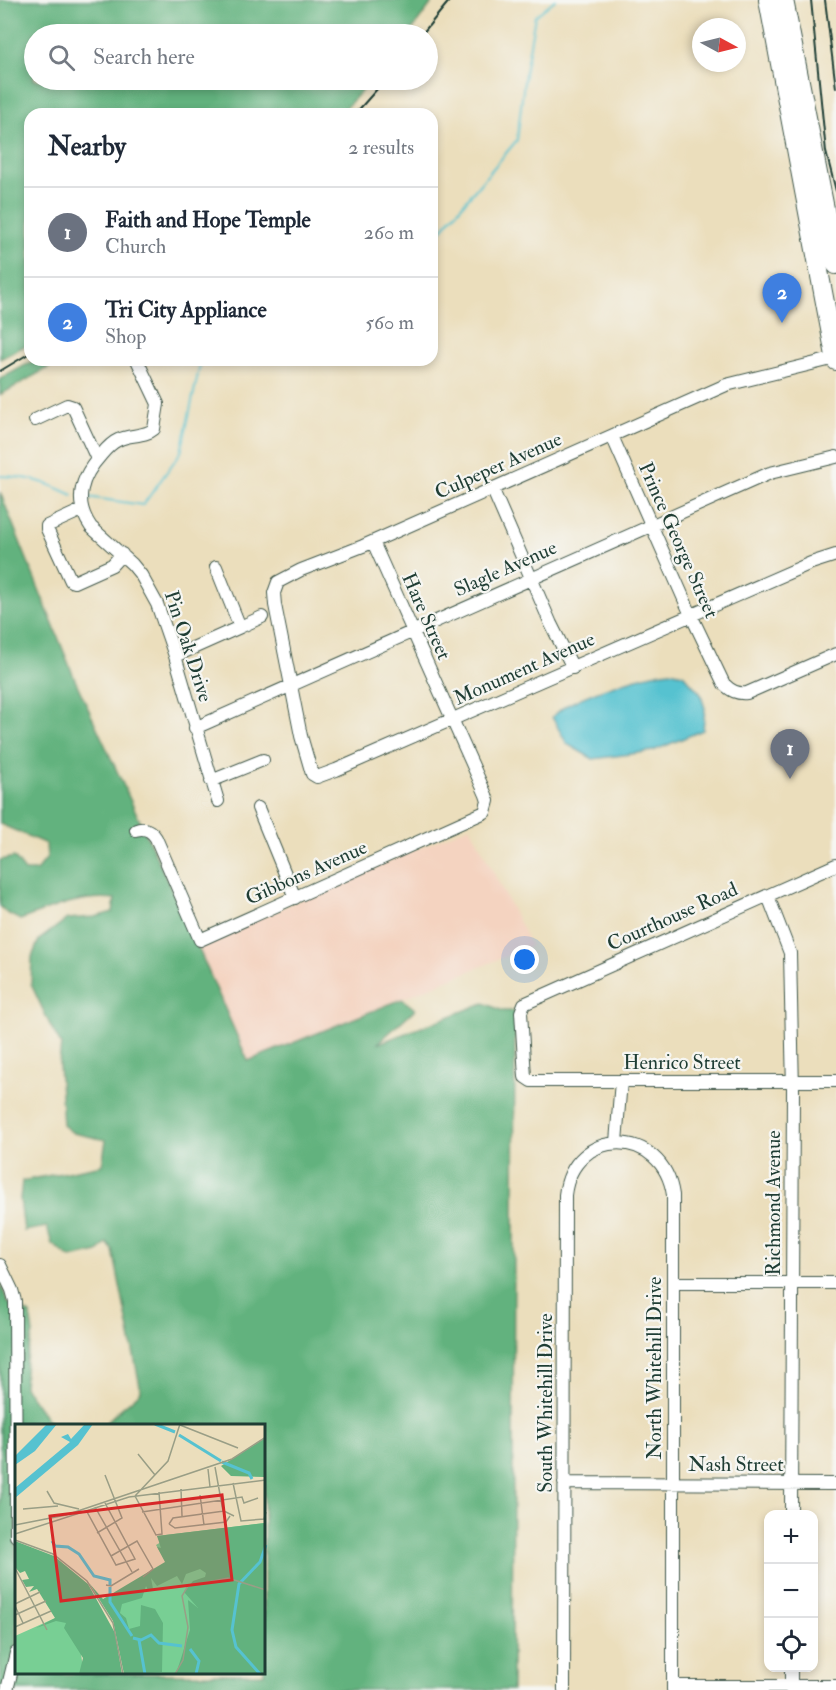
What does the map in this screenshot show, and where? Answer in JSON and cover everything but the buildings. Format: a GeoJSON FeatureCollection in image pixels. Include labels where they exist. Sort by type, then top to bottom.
{"type":"FeatureCollection","features":[{"type":"Feature","properties":{"kind":"highway"},"geometry":{"type":"LineString","coordinates":[[768,0],[836,359]]}},
{"type":"Feature","properties":{"kind":"highway"},"geometry":{"type":"LineString","coordinates":[[784,0],[836,266]]}},
{"type":"Feature","properties":{"kind":"street","name":"Culpeper Avenue"},"geometry":{"type":"LineString","coordinates":[[291,684],[275,605],[275,587],[282,580],[731,383],[836,359]]}},
{"type":"Feature","properties":{"kind":"street"},"geometry":{"type":"LineString","coordinates":[[122,554],[112,564],[74,582],[71,581],[47,526],[82,510],[80,495],[89,468],[112,443],[120,438],[148,433],[154,429],[158,404],[140,366]]}},
{"type":"Feature","properties":{"kind":"street"},"geometry":{"type":"LineString","coordinates":[[35,420],[70,405],[97,459]]}},
{"type":"Feature","properties":{"kind":"street","name":"Prince George Street"},"geometry":{"type":"LineString","coordinates":[[612,436],[724,684],[734,692],[747,693],[836,654]]}},
{"type":"Feature","properties":{"kind":"street","name":"Slagle Avenue"},"geometry":{"type":"LineString","coordinates":[[195,728],[770,473],[836,457]]}},
{"type":"Feature","properties":{"kind":"street"},"geometry":{"type":"LineString","coordinates":[[492,488],[551,624],[573,668]]}},
{"type":"Feature","properties":{"kind":"street","name":"Pin Oak Drive"},"geometry":{"type":"LineString","coordinates":[[82,510],[91,527],[122,554],[149,587],[175,656],[218,801]]}},
{"type":"Feature","properties":{"kind":"street","name":"Hare Street"},"geometry":{"type":"LineString","coordinates":[[373,542],[488,801],[488,807],[483,814],[428,839]]}},
{"type":"Feature","properties":{"kind":"street","name":"Monument Avenue"},"geometry":{"type":"LineString","coordinates":[[291,684],[308,764],[315,777],[573,668],[811,563],[836,555]]}},
{"type":"Feature","properties":{"kind":"street"},"geometry":{"type":"LineString","coordinates":[[216,567],[240,627]]}},
{"type":"Feature","properties":{"kind":"street"},"geometry":{"type":"LineString","coordinates":[[175,656],[262,617]]}},
{"type":"Feature","properties":{"kind":"street"},"geometry":{"type":"LineString","coordinates":[[211,781],[263,760]]}},
{"type":"Feature","properties":{"kind":"street"},"geometry":{"type":"LineString","coordinates":[[258,808],[295,898]]}},
{"type":"Feature","properties":{"kind":"street","name":"Gibbons Avenue"},"geometry":{"type":"LineString","coordinates":[[136,831],[145,829],[156,837],[200,940],[428,839]]}},
{"type":"Feature","properties":{"kind":"street","name":"Courthouse Road"},"geometry":{"type":"LineString","coordinates":[[528,1080],[524,1064],[521,1012],[524,1004],[836,865]]}},
{"type":"Feature","properties":{"kind":"street","name":"Richmond Avenue"},"geometry":{"type":"LineString","coordinates":[[768,896],[790,953],[791,1510]]}},
{"type":"Feature","properties":{"kind":"street","name":"Henrico Street"},"geometry":{"type":"LineString","coordinates":[[528,1080],[836,1081]]}},
{"type":"Feature","properties":{"kind":"street"},"geometry":{"type":"LineString","coordinates":[[616,1142],[621,1081]]}},
{"type":"Feature","properties":{"kind":"street","name":"North Whitehill Drive"},"geometry":{"type":"LineString","coordinates":[[616,1142],[631,1144],[649,1151],[657,1158],[669,1176],[674,1195],[673,1688]]}},
{"type":"Feature","properties":{"kind":"street","name":"South Whitehill Drive"},"geometry":{"type":"LineString","coordinates":[[564,1690],[566,1187],[569,1176],[580,1160],[596,1148],[616,1142]]}},
{"type":"Feature","properties":{"kind":"street"},"geometry":{"type":"LineString","coordinates":[[0,1266],[15,1301],[16,1424]]}},
{"type":"Feature","properties":{"kind":"street"},"geometry":{"type":"LineString","coordinates":[[673,1283],[836,1283]]}},
{"type":"Feature","properties":{"kind":"street","name":"Nash Street"},"geometry":{"type":"LineString","coordinates":[[564,1484],[836,1484]]}},
{"type":"Feature","properties":{"kind":"street"},"geometry":{"type":"LineString","coordinates":[[7,1690],[15,1657]]}},
{"type":"Feature","properties":{"kind":"street"},"geometry":{"type":"LineString","coordinates":[[791,1672],[791,1688]]}},
{"type":"Feature","properties":{"kind":"street"},"geometry":{"type":"LineString","coordinates":[[673,1688],[836,1686]]}},
{"type":"Feature","properties":{"kind":"shaded area"},"geometry":{"type":"Polygon","coordinates":[[[470,826],[531,946],[249,1061],[197,945],[470,826]]]}},
{"type":"Feature","properties":{"kind":"green space"},"geometry":{"type":"Polygon","coordinates":[[[0,0],[434,0],[416,24],[24,24],[24,90],[363,90],[346,108],[24,108],[24,346],[0,359],[0,0]]]}},
{"type":"Feature","properties":{"kind":"green space"},"geometry":{"type":"Polygon","coordinates":[[[24,366],[51,366],[0,395],[0,379],[24,366]]]}},
{"type":"Feature","properties":{"kind":"green space"},"geometry":{"type":"Polygon","coordinates":[[[0,492],[76,682],[248,1061],[402,999],[415,1009],[377,1044],[484,1003],[503,1011],[515,1011],[512,1690],[0,1690],[0,1283],[9,1304],[30,1314],[33,1334],[26,1359],[24,1387],[51,1424],[15,1424],[15,1675],[266,1675],[266,1424],[106,1424],[141,1391],[113,1250],[107,1243],[98,1252],[71,1258],[52,1244],[47,1227],[24,1231],[20,1199],[22,1181],[102,1165],[106,1140],[73,1133],[63,1125],[59,1065],[61,1044],[31,984],[32,957],[39,940],[67,919],[95,917],[113,912],[115,899],[78,901],[20,920],[5,912],[0,906],[0,860],[14,857],[25,871],[36,871],[47,858],[46,844],[0,824],[0,492]]]}},
{"type":"Feature","properties":{"kind":"water"},"geometry":{"type":"Polygon","coordinates":[[[670,671],[683,674],[700,693],[705,708],[703,730],[653,751],[593,759],[567,744],[552,717],[568,704],[593,693],[633,679],[670,671]]]}},
{"type":"Feature","properties":{"kind":"waterway"},"geometry":{"type":"LineString","coordinates":[[438,234],[517,140],[535,16],[555,0]]}},
{"type":"Feature","properties":{"kind":"waterway"},"geometry":{"type":"LineString","coordinates":[[87,497],[143,505],[181,452],[200,366]]}},
{"type":"Feature","properties":{"kind":"waterway"},"geometry":{"type":"LineString","coordinates":[[0,476],[38,481],[73,495]]}},
{"type":"Feature","properties":{"kind":"railway"},"geometry":{"type":"LineString","coordinates":[[430,24],[450,0]]}},
{"type":"Feature","properties":{"kind":"railway"},"geometry":{"type":"LineString","coordinates":[[811,0],[826,152],[836,191]]}},
{"type":"Feature","properties":{"kind":"railway"},"geometry":{"type":"LineString","coordinates":[[825,0],[836,88]]}},
{"type":"Feature","properties":{"kind":"railway"},"geometry":{"type":"LineString","coordinates":[[360,108],[376,90]]}},
{"type":"Feature","properties":{"kind":"railway"},"geometry":{"type":"LineString","coordinates":[[0,371],[24,357]]}},
{"type":"Feature","properties":{"kind":"place","name":"Tri City Appliance"},"geometry":{"type":"Point","coordinates":[782,323]}},
{"type":"Feature","properties":{"kind":"place","name":"Faith and Hope Temple"},"geometry":{"type":"Point","coordinates":[790,779]}}]}
